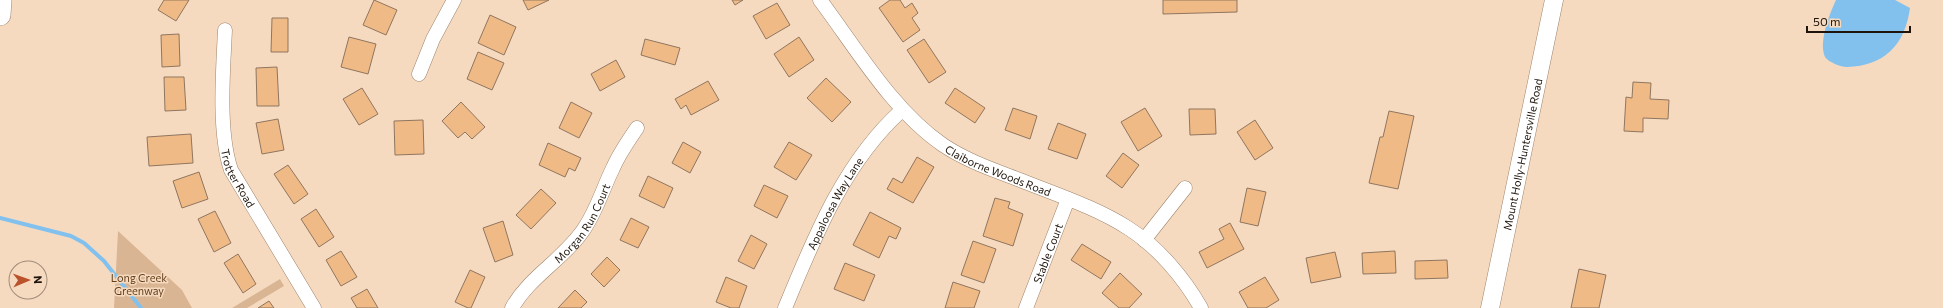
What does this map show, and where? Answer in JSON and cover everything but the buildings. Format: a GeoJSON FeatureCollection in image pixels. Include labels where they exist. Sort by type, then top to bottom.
{"type":"FeatureCollection","features":[{"type":"Feature","properties":{"kind":"highway"},"geometry":{"type":"LineString","coordinates":[[0,14],[1,0]]}},
{"type":"Feature","properties":{"kind":"main road","name":"Mount Holly-Huntersville Road"},"geometry":{"type":"LineString","coordinates":[[1490,308],[1554,0]]}},
{"type":"Feature","properties":{"kind":"street"},"geometry":{"type":"LineString","coordinates":[[419,74],[433,39],[454,0]]}},
{"type":"Feature","properties":{"kind":"street","name":"Claiborne Woods Road"},"geometry":{"type":"LineString","coordinates":[[820,0],[902,110],[923,130],[944,145],[974,162],[1098,211],[1129,228],[1144,240],[1184,282],[1201,308]]}},
{"type":"Feature","properties":{"kind":"street","name":"Trotter Road"},"geometry":{"type":"LineString","coordinates":[[225,30],[223,117],[225,154],[231,170],[314,308]]}},
{"type":"Feature","properties":{"kind":"street","name":"Appaloosa Way Lane"},"geometry":{"type":"LineString","coordinates":[[785,308],[829,207],[860,158],[879,132],[902,110]]}},
{"type":"Feature","properties":{"kind":"street","name":"Morgan Run Court"},"geometry":{"type":"LineString","coordinates":[[512,308],[522,292],[566,251],[584,228],[594,212],[619,155],[637,128]]}},
{"type":"Feature","properties":{"kind":"street"},"geometry":{"type":"LineString","coordinates":[[1144,240],[1185,188]]}},
{"type":"Feature","properties":{"kind":"street","name":"Stable Court"},"geometry":{"type":"LineString","coordinates":[[1026,308],[1068,199]]}},
{"type":"Feature","properties":{"kind":"green space","name":"Long Creek Greenway"},"geometry":{"type":"Polygon","coordinates":[[[118,231],[182,290],[192,308],[114,308],[118,231]]]}},
{"type":"Feature","properties":{"kind":"green space"},"geometry":{"type":"Polygon","coordinates":[[[280,279],[284,286],[247,308],[232,308],[280,279]]]}},
{"type":"Feature","properties":{"kind":"water"},"geometry":{"type":"Polygon","coordinates":[[[1836,0],[1895,0],[1910,8],[1903,33],[1898,43],[1882,58],[1872,63],[1860,66],[1844,67],[1829,61],[1825,57],[1823,44],[1828,20],[1836,0]]]}},
{"type":"Feature","properties":{"kind":"waterway"},"geometry":{"type":"LineString","coordinates":[[0,218],[71,236],[84,243],[104,261],[141,308]]}}]}
